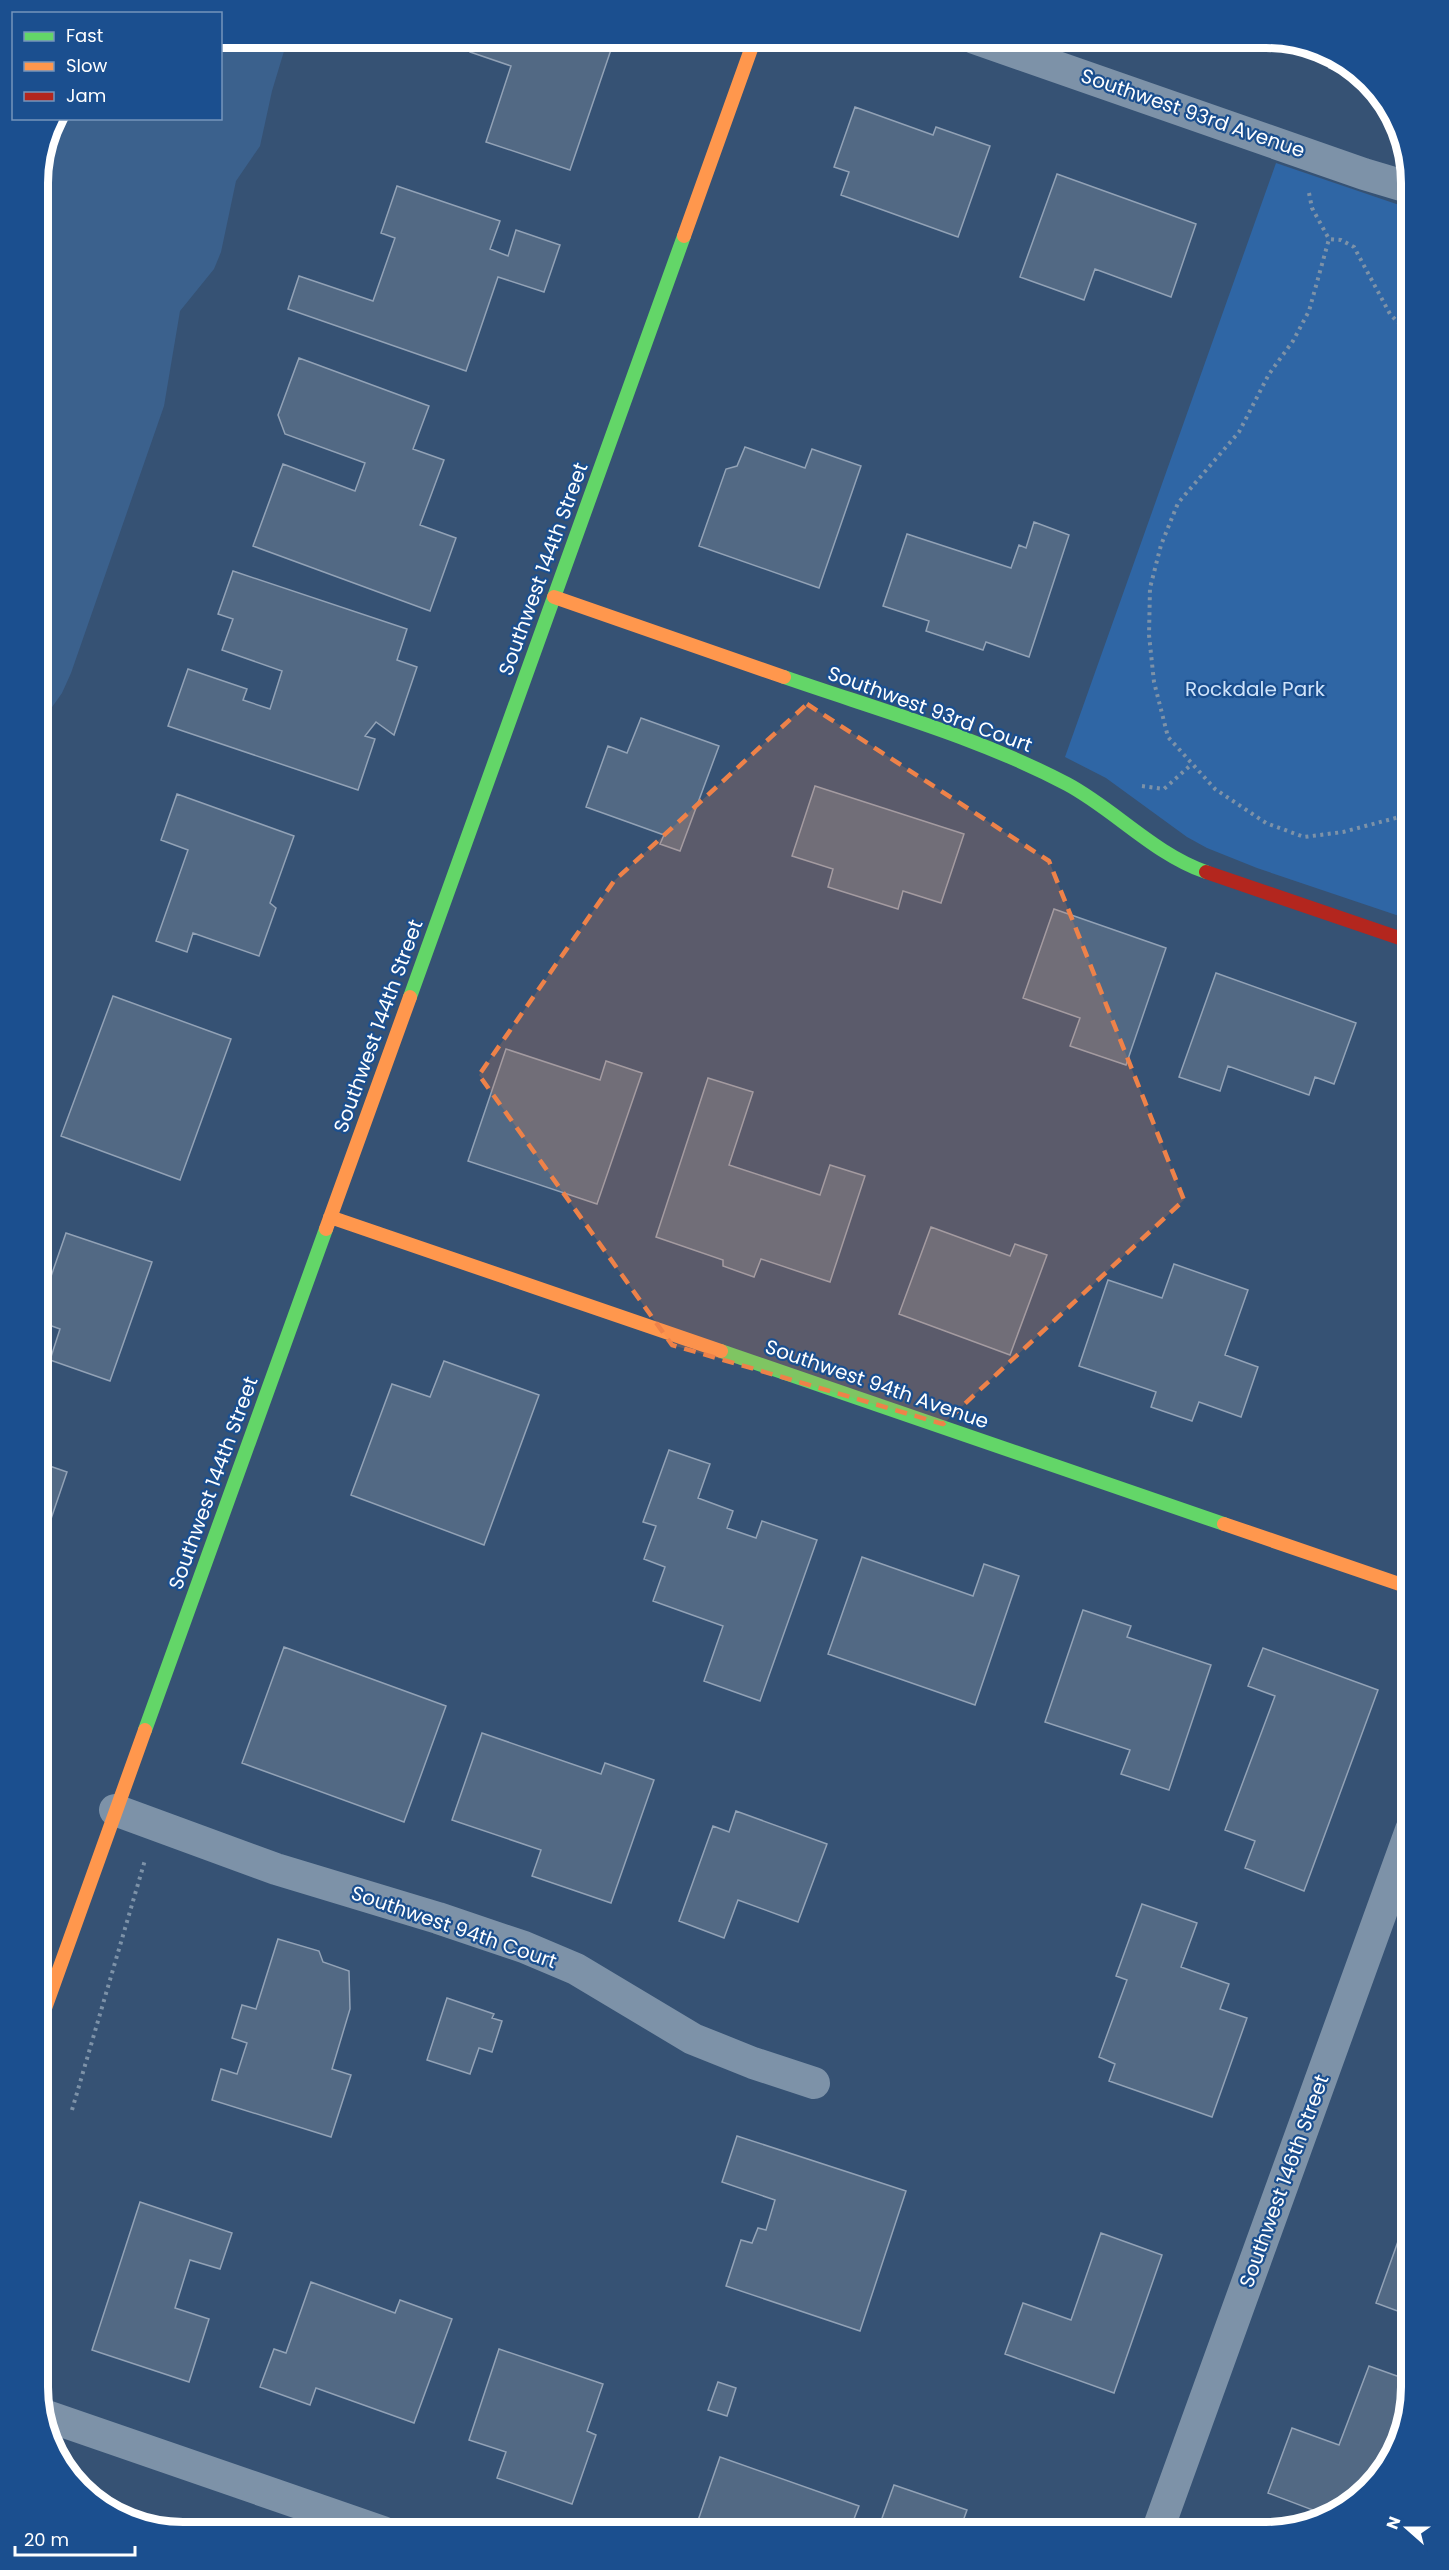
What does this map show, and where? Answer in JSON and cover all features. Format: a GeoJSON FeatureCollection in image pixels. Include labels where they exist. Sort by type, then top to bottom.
{"type":"FeatureCollection","features":[{"type":"Feature","properties":{"kind":"street","name":"Southwest 144th Street"},"geometry":{"type":"LineString","coordinates":[[48,2000],[751,48]]}},
{"type":"Feature","properties":{"kind":"street","name":"Southwest 93rd Avenue"},"geometry":{"type":"LineString","coordinates":[[1003,48],[1364,174],[1401,185]]}},
{"type":"Feature","properties":{"kind":"street","name":"Southwest 93rd Court"},"geometry":{"type":"LineString","coordinates":[[554,597],[984,746],[1066,784],[1162,849],[1200,870],[1401,938]]}},
{"type":"Feature","properties":{"kind":"street","name":"Southwest 94th Avenue"},"geometry":{"type":"LineString","coordinates":[[330,1217],[1401,1584]]}},
{"type":"Feature","properties":{"kind":"street","name":"Southwest 94th Court"},"geometry":{"type":"LineString","coordinates":[[115,1810],[276,1869],[438,1918],[524,1947],[576,1969],[693,2039],[753,2063],[814,2083]]}},
{"type":"Feature","properties":{"kind":"street","name":"Southwest 146th Street"},"geometry":{"type":"LineString","coordinates":[[1161,2522],[1401,1860]]}},
{"type":"Feature","properties":{"kind":"street"},"geometry":{"type":"LineString","coordinates":[[52,2418],[354,2522]]}},
{"type":"Feature","properties":{"kind":"path"},"geometry":{"type":"LineString","coordinates":[[1308,185],[1312,208],[1329,239],[1309,311],[1269,374],[1239,432],[1178,503],[1161,545],[1150,588],[1149,635],[1154,682],[1168,737],[1215,789],[1266,823],[1304,837],[1343,832],[1401,816]]}},
{"type":"Feature","properties":{"kind":"path"},"geometry":{"type":"LineString","coordinates":[[1329,239],[1341,240],[1354,247],[1390,314],[1401,325]]}},
{"type":"Feature","properties":{"kind":"path"},"geometry":{"type":"LineString","coordinates":[[1138,785],[1164,789],[1192,764]]}},
{"type":"Feature","properties":{"kind":"path"},"geometry":{"type":"LineString","coordinates":[[72,2110],[147,1854]]}},
{"type":"Feature","properties":{"kind":"highlighted area"},"geometry":{"type":"Polygon","coordinates":[[[807,704],[1049,861],[1184,1200],[943,1424],[672,1345],[479,1075],[614,881],[807,704]]]}},
{"type":"Feature","properties":{"kind":"green space","name":"Rockdale Park"},"geometry":{"type":"Polygon","coordinates":[[[1276,163],[1401,206],[1401,917],[1257,868],[1207,848],[1187,837],[1106,778],[1065,757],[1276,163]]]}},
{"type":"Feature","properties":{"kind":"shaded area"},"geometry":{"type":"Polygon","coordinates":[[[222,48],[285,48],[272,91],[260,146],[236,181],[221,252],[214,269],[180,311],[164,406],[62,693],[48,713],[48,174],[55,140],[64,120],[222,120],[222,48]]]}},
{"type":"Feature","properties":{"kind":"building"},"geometry":{"type":"Polygon","coordinates":[[[471,48],[612,48],[570,170],[486,142],[511,66],[470,52],[471,48]]]}},
{"type":"Feature","properties":{"kind":"building"},"geometry":{"type":"Polygon","coordinates":[[[1330,64],[1344,73],[1329,68],[1330,64]]]}},
{"type":"Feature","properties":{"kind":"building"},"geometry":{"type":"Polygon","coordinates":[[[855,107],[933,135],[936,127],[990,146],[958,237],[841,195],[849,172],[834,167],[855,107]]]}},
{"type":"Feature","properties":{"kind":"building"},"geometry":{"type":"Polygon","coordinates":[[[1057,174],[1196,224],[1171,297],[1095,269],[1084,300],[1020,277],[1057,174]]]}},
{"type":"Feature","properties":{"kind":"building"},"geometry":{"type":"Polygon","coordinates":[[[397,186],[500,221],[490,249],[508,256],[516,230],[560,245],[544,292],[498,277],[466,371],[288,309],[299,276],[373,301],[395,238],[381,233],[397,186]]]}},
{"type":"Feature","properties":{"kind":"building"},"geometry":{"type":"Polygon","coordinates":[[[299,358],[429,406],[413,449],[444,460],[420,525],[456,538],[430,611],[253,546],[283,464],[355,491],[365,463],[285,434],[278,415],[299,358]]]}},
{"type":"Feature","properties":{"kind":"building"},"geometry":{"type":"Polygon","coordinates":[[[745,447],[805,468],[812,449],[861,466],[819,588],[699,546],[726,469],[737,466],[745,447]]]}},
{"type":"Feature","properties":{"kind":"building"},"geometry":{"type":"Polygon","coordinates":[[[1034,522],[1069,535],[1029,657],[986,642],[983,650],[926,631],[929,621],[883,606],[907,534],[1011,568],[1019,545],[1026,548],[1034,522]]]}},
{"type":"Feature","properties":{"kind":"building"},"geometry":{"type":"Polygon","coordinates":[[[233,571],[407,629],[397,660],[417,667],[394,735],[376,722],[365,736],[375,739],[358,790],[168,726],[188,669],[247,689],[243,700],[270,709],[282,671],[222,650],[233,619],[218,614],[233,571]]]}},
{"type":"Feature","properties":{"kind":"building"},"geometry":{"type":"Polygon","coordinates":[[[641,718],[719,746],[680,851],[660,844],[664,835],[586,807],[608,746],[627,753],[641,718]]]}},
{"type":"Feature","properties":{"kind":"building"},"geometry":{"type":"Polygon","coordinates":[[[815,786],[964,834],[941,903],[903,891],[898,909],[828,887],[833,869],[792,856],[815,786]]]}},
{"type":"Feature","properties":{"kind":"building"},"geometry":{"type":"Polygon","coordinates":[[[177,794],[294,836],[270,903],[276,908],[259,956],[193,933],[187,952],[156,941],[188,850],[161,840],[177,794]]]}},
{"type":"Feature","properties":{"kind":"building"},"geometry":{"type":"Polygon","coordinates":[[[1054,909],[1166,948],[1126,1065],[1070,1046],[1080,1018],[1023,998],[1054,909]]]}},
{"type":"Feature","properties":{"kind":"building"},"geometry":{"type":"Polygon","coordinates":[[[1216,973],[1356,1023],[1334,1084],[1315,1077],[1309,1095],[1228,1066],[1220,1091],[1179,1077],[1216,973]]]}},
{"type":"Feature","properties":{"kind":"building"},"geometry":{"type":"Polygon","coordinates":[[[113,996],[231,1039],[180,1180],[61,1136],[113,996]]]}},
{"type":"Feature","properties":{"kind":"building"},"geometry":{"type":"Polygon","coordinates":[[[506,1049],[600,1080],[606,1061],[642,1073],[597,1204],[468,1161],[506,1049]]]}},
{"type":"Feature","properties":{"kind":"building"},"geometry":{"type":"Polygon","coordinates":[[[708,1078],[753,1092],[729,1165],[820,1195],[830,1165],[865,1176],[830,1282],[761,1259],[754,1277],[723,1266],[723,1260],[656,1237],[708,1078]]]}},
{"type":"Feature","properties":{"kind":"building"},"geometry":{"type":"Polygon","coordinates":[[[931,1227],[1010,1256],[1015,1244],[1047,1255],[1010,1355],[899,1314],[931,1227]]]}},
{"type":"Feature","properties":{"kind":"building"},"geometry":{"type":"Polygon","coordinates":[[[66,1233],[152,1262],[110,1381],[50,1360],[60,1329],[48,1325],[48,1285],[66,1233]]]}},
{"type":"Feature","properties":{"kind":"building"},"geometry":{"type":"Polygon","coordinates":[[[1174,1264],[1248,1290],[1225,1355],[1258,1367],[1241,1417],[1199,1402],[1192,1421],[1151,1407],[1156,1392],[1079,1366],[1108,1280],[1162,1298],[1174,1264]]]}},
{"type":"Feature","properties":{"kind":"building"},"geometry":{"type":"Polygon","coordinates":[[[444,1361],[539,1395],[484,1545],[351,1495],[392,1384],[430,1397],[444,1361]]]}},
{"type":"Feature","properties":{"kind":"building"},"geometry":{"type":"Polygon","coordinates":[[[669,1450],[710,1464],[698,1498],[733,1511],[727,1528],[756,1538],[762,1521],[817,1540],[760,1701],[704,1681],[723,1626],[653,1601],[665,1567],[644,1559],[656,1526],[643,1522],[669,1450]]]}},
{"type":"Feature","properties":{"kind":"building"},"geometry":{"type":"Polygon","coordinates":[[[48,1465],[67,1472],[48,1528],[48,1465]]]}},
{"type":"Feature","properties":{"kind":"building"},"geometry":{"type":"Polygon","coordinates":[[[862,1557],[973,1596],[984,1564],[1019,1576],[975,1705],[828,1654],[862,1557]]]}},
{"type":"Feature","properties":{"kind":"building"},"geometry":{"type":"Polygon","coordinates":[[[1083,1610],[1131,1626],[1127,1637],[1211,1665],[1169,1790],[1121,1774],[1130,1750],[1045,1722],[1083,1610]]]}},
{"type":"Feature","properties":{"kind":"building"},"geometry":{"type":"Polygon","coordinates":[[[284,1647],[446,1706],[404,1822],[242,1763],[284,1647]]]}},
{"type":"Feature","properties":{"kind":"building"},"geometry":{"type":"Polygon","coordinates":[[[1263,1648],[1378,1690],[1304,1891],[1245,1868],[1255,1841],[1225,1830],[1275,1696],[1248,1686],[1263,1648]]]}},
{"type":"Feature","properties":{"kind":"building"},"geometry":{"type":"Polygon","coordinates":[[[482,1733],[601,1774],[605,1763],[654,1780],[611,1903],[532,1876],[541,1850],[452,1820],[482,1733]]]}},
{"type":"Feature","properties":{"kind":"building"},"geometry":{"type":"Polygon","coordinates":[[[736,1811],[827,1844],[798,1922],[738,1900],[724,1938],[679,1921],[713,1826],[729,1832],[736,1811]]]}},
{"type":"Feature","properties":{"kind":"building"},"geometry":{"type":"Polygon","coordinates":[[[1142,1904],[1197,1923],[1181,1967],[1229,1984],[1220,2009],[1247,2018],[1212,2117],[1109,2081],[1115,2064],[1099,2057],[1127,1980],[1116,1976],[1142,1904]]]}},
{"type":"Feature","properties":{"kind":"building"},"geometry":{"type":"Polygon","coordinates":[[[278,1939],[319,1951],[323,1962],[349,1971],[350,2009],[332,2069],[351,2075],[331,2137],[212,2100],[221,2069],[237,2074],[247,2043],[232,2038],[242,2005],[256,2009],[278,1939]]]}},
{"type":"Feature","properties":{"kind":"building"},"geometry":{"type":"Polygon","coordinates":[[[447,1998],[494,2014],[492,2018],[502,2021],[492,2052],[479,2048],[470,2074],[427,2060],[447,1998]]]}},
{"type":"Feature","properties":{"kind":"building"},"geometry":{"type":"Polygon","coordinates":[[[737,2136],[906,2191],[860,2331],[726,2286],[741,2240],[752,2243],[758,2228],[766,2230],[775,2200],[722,2182],[737,2136]]]}},
{"type":"Feature","properties":{"kind":"building"},"geometry":{"type":"Polygon","coordinates":[[[140,2202],[232,2233],[220,2269],[190,2260],[175,2308],[209,2319],[189,2382],[92,2350],[140,2202]]]}},
{"type":"Feature","properties":{"kind":"building"},"geometry":{"type":"Polygon","coordinates":[[[1101,2233],[1162,2255],[1114,2393],[1005,2354],[1023,2303],[1071,2320],[1101,2233]]]}},
{"type":"Feature","properties":{"kind":"building"},"geometry":{"type":"Polygon","coordinates":[[[1401,2233],[1401,2312],[1376,2303],[1401,2233]]]}},
{"type":"Feature","properties":{"kind":"building"},"geometry":{"type":"Polygon","coordinates":[[[311,2282],[395,2313],[400,2300],[452,2319],[414,2423],[316,2388],[310,2405],[260,2387],[274,2349],[286,2353],[311,2282]]]}},
{"type":"Feature","properties":{"kind":"building"},"geometry":{"type":"Polygon","coordinates":[[[499,2349],[603,2384],[587,2431],[596,2435],[572,2504],[497,2478],[506,2452],[469,2440],[499,2349]]]}},
{"type":"Feature","properties":{"kind":"building"},"geometry":{"type":"Polygon","coordinates":[[[1369,2366],[1401,2377],[1398,2413],[1387,2447],[1378,2462],[1355,2488],[1341,2499],[1317,2512],[1268,2493],[1292,2428],[1339,2445],[1369,2366]]]}},
{"type":"Feature","properties":{"kind":"building"},"geometry":{"type":"Polygon","coordinates":[[[718,2382],[736,2388],[727,2416],[708,2410],[718,2382]]]}},
{"type":"Feature","properties":{"kind":"building"},"geometry":{"type":"Polygon","coordinates":[[[720,2457],[859,2506],[853,2522],[697,2522],[720,2457]]]}},
{"type":"Feature","properties":{"kind":"building"},"geometry":{"type":"Polygon","coordinates":[[[894,2485],[967,2510],[963,2522],[881,2522],[894,2485]]]}},
{"type":"Feature","properties":{"kind":"traffic: fast"},"geometry":{"type":"LineString","coordinates":[[410,997],[684,236]]}},
{"type":"Feature","properties":{"kind":"traffic: fast"},"geometry":{"type":"LineString","coordinates":[[784,677],[928,725],[1033,767],[1084,794],[1169,854],[1206,872]]}},
{"type":"Feature","properties":{"kind":"traffic: fast"},"geometry":{"type":"LineString","coordinates":[[145,1730],[326,1229]]}},
{"type":"Feature","properties":{"kind":"traffic: fast"},"geometry":{"type":"LineString","coordinates":[[721,1351],[1224,1524]]}},
{"type":"Feature","properties":{"kind":"traffic: slow"},"geometry":{"type":"LineString","coordinates":[[684,236],[751,48]]}},
{"type":"Feature","properties":{"kind":"traffic: slow"},"geometry":{"type":"LineString","coordinates":[[554,597],[784,677]]}},
{"type":"Feature","properties":{"kind":"traffic: slow"},"geometry":{"type":"LineString","coordinates":[[326,1229],[410,997]]}},
{"type":"Feature","properties":{"kind":"traffic: slow"},"geometry":{"type":"LineString","coordinates":[[330,1217],[721,1351]]}},
{"type":"Feature","properties":{"kind":"traffic: slow"},"geometry":{"type":"LineString","coordinates":[[1224,1524],[1401,1585]]}},
{"type":"Feature","properties":{"kind":"traffic: slow"},"geometry":{"type":"LineString","coordinates":[[48,2000],[145,1730]]}},
{"type":"Feature","properties":{"kind":"traffic: jam"},"geometry":{"type":"LineString","coordinates":[[1206,872],[1401,939]]}}]}
